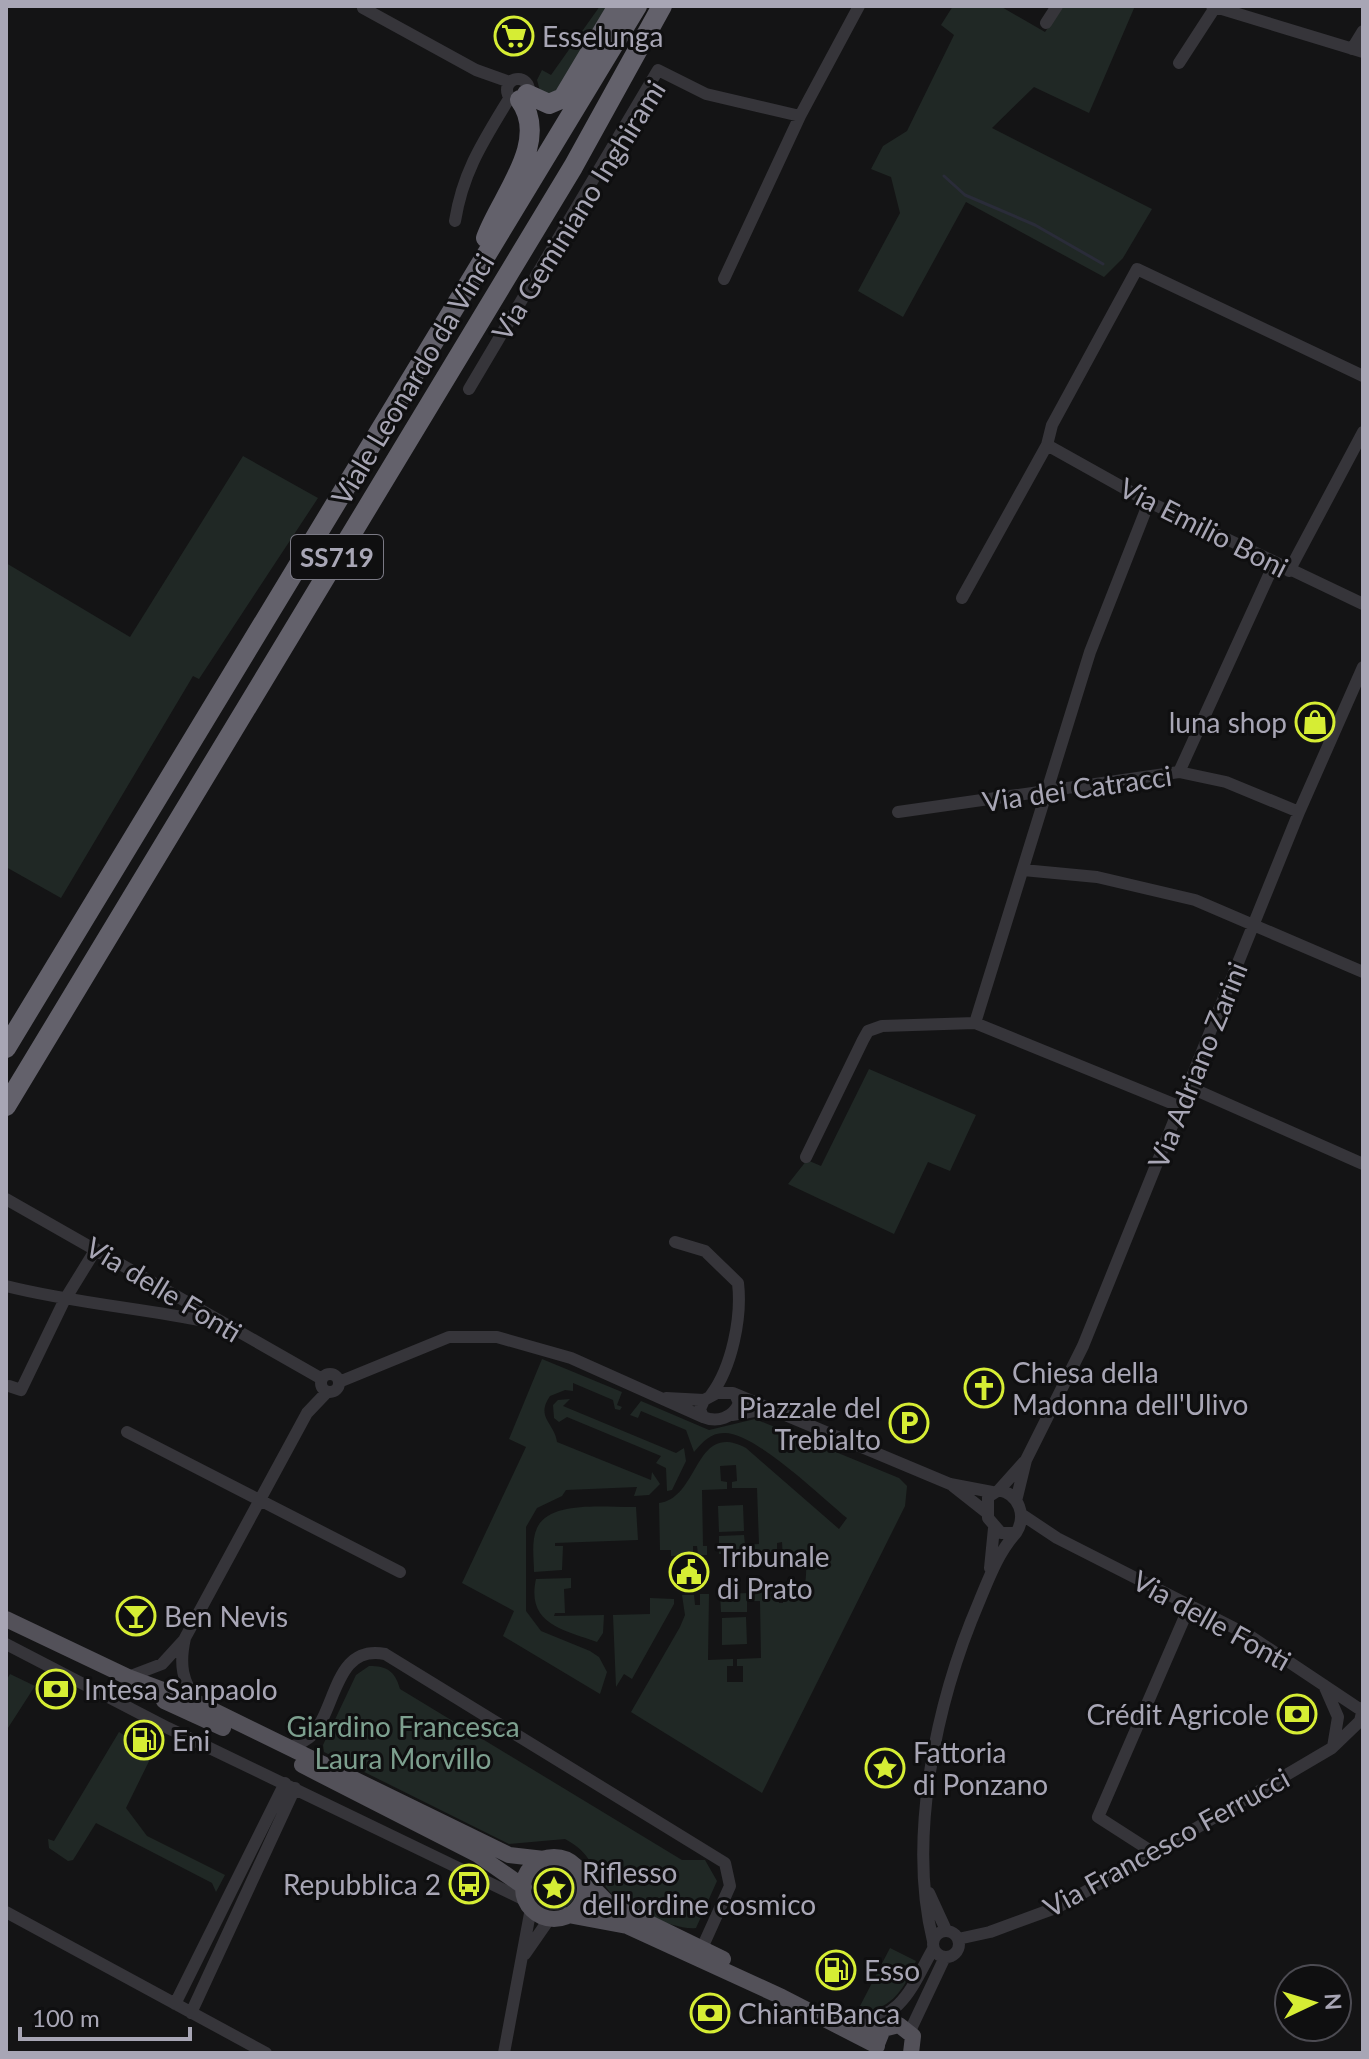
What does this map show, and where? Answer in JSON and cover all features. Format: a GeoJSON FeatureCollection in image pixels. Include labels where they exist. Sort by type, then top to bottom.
{"type":"FeatureCollection","features":[{"type":"Feature","properties":{"kind":"highway"},"geometry":{"type":"LineString","coordinates":[[515,93],[549,104],[563,98],[618,6]]}},
{"type":"Feature","properties":{"kind":"highway"},"geometry":{"type":"LineString","coordinates":[[615,41],[630,6]]}},
{"type":"Feature","properties":{"kind":"highway","name":"Viale Leonardo da Vinci"},"geometry":{"type":"LineString","coordinates":[[6,1048],[637,6]]}},
{"type":"Feature","properties":{"kind":"highway","name":"Viale Leonardo da Vinci"},"geometry":{"type":"LineString","coordinates":[[6,1106],[558,193],[662,6]]}},
{"type":"Feature","properties":{"kind":"highway"},"geometry":{"type":"LineString","coordinates":[[615,90],[673,6]]}},
{"type":"Feature","properties":{"kind":"highway"},"geometry":{"type":"LineString","coordinates":[[468,287],[493,219],[527,150],[530,117],[515,93]]}},
{"type":"Feature","properties":{"kind":"main road"},"geometry":{"type":"LineString","coordinates":[[6,1619],[128,1677],[198,1703],[509,1855],[568,1860],[608,1903],[828,2010],[878,2044]]}},
{"type":"Feature","properties":{"kind":"main road"},"geometry":{"type":"LineString","coordinates":[[6,1627],[112,1681],[200,1717],[428,1828],[493,1865],[550,1918],[568,1915],[627,1926],[878,2044]]}},
{"type":"Feature","properties":{"kind":"main road"},"geometry":{"type":"LineString","coordinates":[[527,1899],[530,1869],[544,1859]]}},
{"type":"Feature","properties":{"kind":"main road"},"geometry":{"type":"LineString","coordinates":[[568,1915],[581,1904],[584,1879]]}},
{"type":"Feature","properties":{"kind":"main road"},"geometry":{"type":"LineString","coordinates":[[878,2044],[893,2024],[928,2053]]}},
{"type":"Feature","properties":{"kind":"street"},"geometry":{"type":"LineString","coordinates":[[365,6],[494,78],[515,93],[470,163],[460,188],[455,221]]}},
{"type":"Feature","properties":{"kind":"street"},"geometry":{"type":"LineString","coordinates":[[724,279],[800,116],[859,6]]}},
{"type":"Feature","properties":{"kind":"street"},"geometry":{"type":"LineString","coordinates":[[1046,23],[1057,6]]}},
{"type":"Feature","properties":{"kind":"street"},"geometry":{"type":"LineString","coordinates":[[1179,63],[1214,6],[1358,51],[1363,31]]}},
{"type":"Feature","properties":{"kind":"street","name":"Via Geminiano Inghirami"},"geometry":{"type":"LineString","coordinates":[[469,389],[658,70],[706,94],[800,116]]}},
{"type":"Feature","properties":{"kind":"street"},"geometry":{"type":"LineString","coordinates":[[962,598],[1047,445],[1052,425],[1137,269],[1363,376]]}},
{"type":"Feature","properties":{"kind":"street"},"geometry":{"type":"LineString","coordinates":[[1289,571],[1363,432]]}},
{"type":"Feature","properties":{"kind":"street","name":"Via Emilio Boni"},"geometry":{"type":"LineString","coordinates":[[1047,445],[1149,502],[1363,604]]}},
{"type":"Feature","properties":{"kind":"street"},"geometry":{"type":"LineString","coordinates":[[975,1023],[1090,652],[1149,502]]}},
{"type":"Feature","properties":{"kind":"street"},"geometry":{"type":"LineString","coordinates":[[1179,772],[1274,564]]}},
{"type":"Feature","properties":{"kind":"street","name":"Via Adriano Zarini"},"geometry":{"type":"LineString","coordinates":[[1026,1460],[1083,1346],[1299,812],[1363,667]]}},
{"type":"Feature","properties":{"kind":"street","name":"Via dei Catracci"},"geometry":{"type":"LineString","coordinates":[[898,812],[1179,772],[1226,782],[1299,812]]}},
{"type":"Feature","properties":{"kind":"street"},"geometry":{"type":"LineString","coordinates":[[1023,870],[1097,877],[1195,900],[1363,972]]}},
{"type":"Feature","properties":{"kind":"street"},"geometry":{"type":"LineString","coordinates":[[806,1157],[868,1031],[882,1026],[975,1023],[1181,1107]]}},
{"type":"Feature","properties":{"kind":"street"},"geometry":{"type":"LineString","coordinates":[[1189,1087],[1363,1164]]}},
{"type":"Feature","properties":{"kind":"street","name":"Via delle Fonti"},"geometry":{"type":"LineString","coordinates":[[6,1199],[325,1386]]}},
{"type":"Feature","properties":{"kind":"street"},"geometry":{"type":"LineString","coordinates":[[675,1242],[705,1251],[738,1283],[738,1320],[725,1366],[700,1409],[703,1417]]}},
{"type":"Feature","properties":{"kind":"street"},"geometry":{"type":"LineString","coordinates":[[9,1386],[21,1390],[64,1301],[96,1249]]}},
{"type":"Feature","properties":{"kind":"street"},"geometry":{"type":"LineString","coordinates":[[6,1286],[64,1301],[127,1306],[220,1325]]}},
{"type":"Feature","properties":{"kind":"street"},"geometry":{"type":"LineString","coordinates":[[128,1677],[162,1664],[185,1638],[258,1501],[325,1386],[337,1390],[339,1382],[449,1337],[475,1335],[537,1346],[715,1420],[772,1408]]}},
{"type":"Feature","properties":{"kind":"street"},"geometry":{"type":"LineString","coordinates":[[725,1366],[739,1403],[731,1415]]}},
{"type":"Feature","properties":{"kind":"street"},"geometry":{"type":"LineString","coordinates":[[663,1398],[707,1398],[734,1394],[950,1484],[995,1491]]}},
{"type":"Feature","properties":{"kind":"street"},"geometry":{"type":"LineString","coordinates":[[127,1432],[400,1572]]}},
{"type":"Feature","properties":{"kind":"street"},"geometry":{"type":"LineString","coordinates":[[986,1512],[995,1491],[1026,1460]]}},
{"type":"Feature","properties":{"kind":"street"},"geometry":{"type":"LineString","coordinates":[[945,1957],[933,1945],[923,1844],[944,1700],[990,1574],[1017,1531],[1026,1460]]}},
{"type":"Feature","properties":{"kind":"street"},"geometry":{"type":"LineString","coordinates":[[950,1484],[986,1512],[994,1528],[990,1574]]}},
{"type":"Feature","properties":{"kind":"street","name":"Via delle Fonti"},"geometry":{"type":"LineString","coordinates":[[995,1491],[1057,1538],[1250,1636],[1322,1682],[1362,1716]]}},
{"type":"Feature","properties":{"kind":"street","name":"Via delle Fonti"},"geometry":{"type":"LineString","coordinates":[[994,1528],[1001,1533],[1017,1531],[1057,1538]]}},
{"type":"Feature","properties":{"kind":"street"},"geometry":{"type":"LineString","coordinates":[[1154,1853],[1098,1817],[1190,1605]]}},
{"type":"Feature","properties":{"kind":"street"},"geometry":{"type":"LineString","coordinates":[[185,1638],[181,1661],[183,1679],[198,1703]]}},
{"type":"Feature","properties":{"kind":"street"},"geometry":{"type":"LineString","coordinates":[[6,1644],[290,1786],[527,1899],[523,1957],[504,2053]]}},
{"type":"Feature","properties":{"kind":"street"},"geometry":{"type":"LineString","coordinates":[[288,1748],[313,1734],[345,1668],[363,1653],[385,1654],[725,1863],[730,1886],[702,1948]]}},
{"type":"Feature","properties":{"kind":"street"},"geometry":{"type":"LineString","coordinates":[[1322,1682],[1338,1717],[1332,1748]]}},
{"type":"Feature","properties":{"kind":"street","name":"Via Francesco Ferrucci"},"geometry":{"type":"LineString","coordinates":[[958,1939],[990,1932],[1058,1907],[1332,1748],[1362,1716]]}},
{"type":"Feature","properties":{"kind":"street"},"geometry":{"type":"LineString","coordinates":[[313,1734],[319,1761]]}},
{"type":"Feature","properties":{"kind":"street"},"geometry":{"type":"LineString","coordinates":[[175,2004],[290,1786]]}},
{"type":"Feature","properties":{"kind":"street"},"geometry":{"type":"LineString","coordinates":[[191,2013],[290,1786]]}},
{"type":"Feature","properties":{"kind":"street"},"geometry":{"type":"LineString","coordinates":[[912,2042],[945,1957],[956,1951],[958,1939],[946,1930],[926,1884]]}},
{"type":"Feature","properties":{"kind":"street"},"geometry":{"type":"LineString","coordinates":[[6,1912],[266,2053]]}},
{"type":"Feature","properties":{"kind":"street"},"geometry":{"type":"LineString","coordinates":[[523,1957],[550,1918]]}},
{"type":"Feature","properties":{"kind":"street"},"geometry":{"type":"LineString","coordinates":[[828,2010],[867,2019],[887,2016],[906,1997],[937,1933],[946,1930]]}},
{"type":"Feature","properties":{"kind":"street"},"geometry":{"type":"LineString","coordinates":[[191,1972],[207,1978]]}},
{"type":"Feature","properties":{"kind":"green space"},"geometry":{"type":"Polygon","coordinates":[[[600,6],[612,6],[555,96],[540,91],[537,80],[542,70],[551,75],[600,6]]]}},
{"type":"Feature","properties":{"kind":"green space"},"geometry":{"type":"Polygon","coordinates":[[[953,6],[1000,6],[1045,32],[1063,6],[1135,6],[1089,113],[1034,87],[992,128],[1152,209],[1123,258],[1104,277],[966,202],[903,317],[858,291],[900,213],[891,177],[871,169],[883,146],[907,131],[954,35],[941,25],[953,6]]]}},
{"type":"Feature","properties":{"kind":"green space"},"geometry":{"type":"Polygon","coordinates":[[[243,456],[318,498],[199,679],[193,676],[61,898],[6,867],[6,563],[130,637],[243,456]]]}},
{"type":"Feature","properties":{"kind":"green space"},"geometry":{"type":"Polygon","coordinates":[[[869,1069],[976,1115],[950,1171],[928,1162],[894,1234],[788,1184],[807,1160],[821,1166],[869,1069]]]}},
{"type":"Feature","properties":{"kind":"green space"},"geometry":{"type":"Polygon","coordinates":[[[542,1359],[622,1392],[617,1405],[622,1407],[620,1410],[615,1409],[613,1400],[573,1383],[573,1391],[565,1390],[550,1396],[544,1410],[557,1442],[651,1480],[652,1472],[660,1484],[649,1495],[634,1496],[637,1487],[566,1490],[562,1496],[537,1508],[526,1527],[526,1611],[541,1631],[599,1657],[607,1672],[600,1694],[503,1636],[514,1611],[462,1583],[526,1447],[509,1439],[542,1359]]]}},
{"type":"Feature","properties":{"kind":"green space"},"geometry":{"type":"Polygon","coordinates":[[[570,1399],[563,1406],[676,1453],[684,1448],[686,1461],[672,1490],[667,1491],[666,1468],[656,1463],[661,1456],[567,1417],[559,1422],[554,1418],[553,1405],[558,1400],[570,1399]]]}},
{"type":"Feature","properties":{"kind":"green space"},"geometry":{"type":"Polygon","coordinates":[[[641,1401],[709,1430],[755,1419],[899,1478],[907,1486],[905,1506],[762,1793],[631,1712],[680,1627],[685,1615],[682,1595],[694,1595],[695,1605],[700,1605],[700,1594],[709,1594],[708,1660],[733,1659],[733,1666],[727,1666],[727,1682],[743,1682],[743,1666],[737,1666],[737,1659],[761,1658],[760,1601],[747,1601],[747,1612],[721,1612],[720,1594],[778,1592],[779,1603],[783,1603],[783,1587],[805,1586],[805,1557],[783,1561],[782,1542],[777,1543],[777,1552],[719,1554],[719,1536],[744,1535],[745,1545],[759,1544],[757,1488],[732,1488],[732,1482],[737,1481],[736,1465],[720,1466],[721,1481],[727,1482],[727,1489],[702,1490],[703,1546],[707,1546],[707,1555],[698,1555],[697,1546],[693,1546],[693,1555],[671,1556],[671,1550],[660,1550],[659,1503],[672,1498],[683,1488],[706,1452],[716,1444],[729,1442],[746,1448],[839,1529],[847,1518],[787,1467],[753,1443],[719,1433],[707,1439],[694,1452],[686,1430],[641,1411],[638,1418],[630,1415],[641,1401]]]}},
{"type":"Feature","properties":{"kind":"green space"},"geometry":{"type":"Polygon","coordinates":[[[743,1505],[744,1531],[719,1532],[718,1506],[743,1505]]]}},
{"type":"Feature","properties":{"kind":"green space"},"geometry":{"type":"Polygon","coordinates":[[[582,1507],[636,1507],[638,1540],[555,1543],[555,1546],[563,1546],[562,1570],[534,1572],[534,1538],[544,1519],[554,1513],[582,1507]]]}},
{"type":"Feature","properties":{"kind":"green space"},"geometry":{"type":"Polygon","coordinates":[[[571,1578],[571,1588],[564,1589],[565,1613],[555,1613],[554,1616],[604,1615],[603,1633],[597,1642],[550,1623],[537,1606],[534,1594],[536,1579],[571,1578]]]}},
{"type":"Feature","properties":{"kind":"green space"},"geometry":{"type":"Polygon","coordinates":[[[650,1598],[674,1599],[674,1604],[632,1679],[624,1674],[616,1687],[613,1615],[650,1614],[650,1598]]]}},
{"type":"Feature","properties":{"kind":"green space"},"geometry":{"type":"Polygon","coordinates":[[[746,1617],[747,1644],[722,1645],[722,1618],[746,1617]]]}},
{"type":"Feature","properties":{"kind":"green space","name":"Giardino Francesca Laura Morvillo"},"geometry":{"type":"Polygon","coordinates":[[[369,1666],[389,1671],[400,1689],[682,1860],[705,1860],[717,1881],[696,1928],[663,1922],[625,1904],[609,1891],[581,1850],[565,1839],[509,1844],[324,1752],[323,1745],[356,1675],[369,1666]]]}},
{"type":"Feature","properties":{"kind":"green space"},"geometry":{"type":"Polygon","coordinates":[[[10,1674],[35,1686],[6,1731],[6,1681],[10,1674]]]}},
{"type":"Feature","properties":{"kind":"green space"},"geometry":{"type":"Polygon","coordinates":[[[119,1732],[153,1753],[126,1808],[147,1836],[225,1875],[216,1892],[212,1883],[96,1823],[73,1860],[68,1861],[49,1848],[48,1839],[54,1841],[119,1732]]]}},
{"type":"Feature","properties":{"kind":"green space"},"geometry":{"type":"Polygon","coordinates":[[[555,1868],[570,1874],[576,1889],[570,1904],[555,1910],[540,1904],[534,1889],[540,1874],[555,1868]]]}},
{"type":"Feature","properties":{"kind":"green space"},"geometry":{"type":"Polygon","coordinates":[[[890,1948],[916,1961],[907,1980],[890,2001],[862,2013],[860,2006],[890,1948]]]}},
{"type":"Feature","properties":{"kind":"waterway"},"geometry":{"type":"LineString","coordinates":[[944,176],[965,195],[1035,225],[1103,264]]}},
{"type":"Feature","properties":{"kind":"place","name":"Esselunga"},"geometry":{"type":"Point","coordinates":[514,36]}},
{"type":"Feature","properties":{"kind":"place","name":"luna shop"},"geometry":{"type":"Point","coordinates":[1315,722]}},
{"type":"Feature","properties":{"kind":"place","name":"Chiesa della Madonna dell'Ulivo"},"geometry":{"type":"Point","coordinates":[984,1388]}},
{"type":"Feature","properties":{"kind":"place","name":"Piazzale del Trebialto"},"geometry":{"type":"Point","coordinates":[909,1423]}},
{"type":"Feature","properties":{"kind":"place","name":"Tribunale di Prato"},"geometry":{"type":"Point","coordinates":[689,1572]}},
{"type":"Feature","properties":{"kind":"place","name":"Ben Nevis"},"geometry":{"type":"Point","coordinates":[136,1616]}},
{"type":"Feature","properties":{"kind":"place","name":"Intesa Sanpaolo"},"geometry":{"type":"Point","coordinates":[56,1689]}},
{"type":"Feature","properties":{"kind":"place","name":"Crédit Agricole"},"geometry":{"type":"Point","coordinates":[1297,1714]}},
{"type":"Feature","properties":{"kind":"place","name":"Eni"},"geometry":{"type":"Point","coordinates":[144,1740]}},
{"type":"Feature","properties":{"kind":"place","name":"Fattoria di Ponzano"},"geometry":{"type":"Point","coordinates":[885,1768]}},
{"type":"Feature","properties":{"kind":"place","name":"Repubblica 2"},"geometry":{"type":"Point","coordinates":[469,1884]}},
{"type":"Feature","properties":{"kind":"place","name":"Riflesso dell'ordine cosmico"},"geometry":{"type":"Point","coordinates":[554,1888]}},
{"type":"Feature","properties":{"kind":"place","name":"Esso"},"geometry":{"type":"Point","coordinates":[836,1970]}},
{"type":"Feature","properties":{"kind":"place","name":"ChiantiBanca"},"geometry":{"type":"Point","coordinates":[710,2013]}}]}
